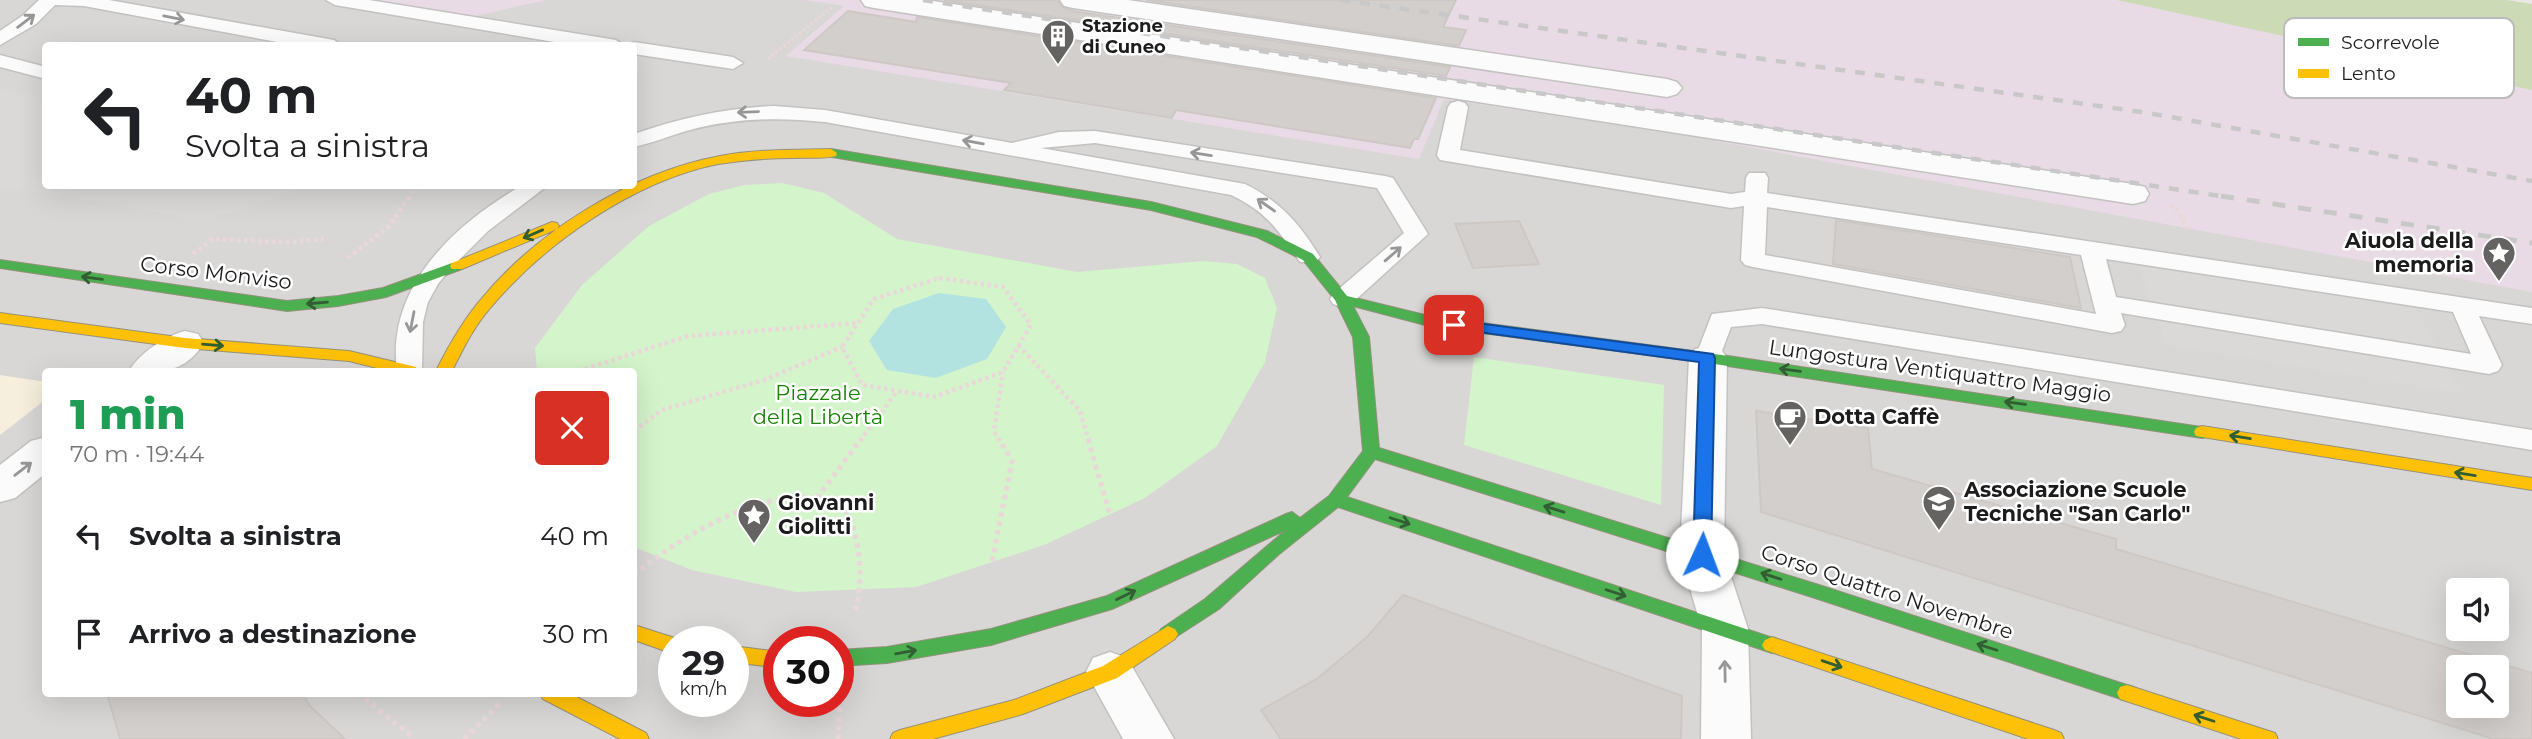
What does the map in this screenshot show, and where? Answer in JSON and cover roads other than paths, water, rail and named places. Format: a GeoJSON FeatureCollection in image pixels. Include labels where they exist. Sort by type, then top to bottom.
{"type":"FeatureCollection","features":[{"type":"Feature","properties":{"kind":"main road"},"geometry":{"type":"LineString","coordinates":[[445,368],[454,346],[488,299],[537,252],[618,198],[684,169],[757,155],[840,153],[1151,206],[1262,234],[1308,257],[1342,299],[1360,337],[1371,452],[1335,500],[1272,550],[1212,604],[1110,672],[1016,708],[900,739]]}},
{"type":"Feature","properties":{"kind":"main road","name":"Corso Monviso"},"geometry":{"type":"LineString","coordinates":[[0,264],[286,306],[362,297],[429,278],[618,198]]}},
{"type":"Feature","properties":{"kind":"main road","name":"Lungostura Ventiquattro Maggio"},"geometry":{"type":"LineString","coordinates":[[1342,299],[1429,321],[1707,358],[2532,484]]}},
{"type":"Feature","properties":{"kind":"main road"},"geometry":{"type":"LineString","coordinates":[[0,318],[185,343],[349,356],[398,368]]}},
{"type":"Feature","properties":{"kind":"main road","name":"Corso Quattro Novembre"},"geometry":{"type":"LineString","coordinates":[[1371,452],[1702,555],[2268,739]]}},
{"type":"Feature","properties":{"kind":"main road"},"geometry":{"type":"LineString","coordinates":[[854,657],[887,656],[991,637],[1112,602],[1196,561],[1335,500],[2054,739]]}},
{"type":"Feature","properties":{"kind":"main road"},"geometry":{"type":"LineString","coordinates":[[637,634],[658,641]]}},
{"type":"Feature","properties":{"kind":"main road"},"geometry":{"type":"LineString","coordinates":[[558,697],[639,739]]}},
{"type":"Feature","properties":{"kind":"street"},"geometry":{"type":"LineString","coordinates":[[874,0],[2133,194]]}},
{"type":"Feature","properties":{"kind":"street"},"geometry":{"type":"LineString","coordinates":[[1073,0],[1667,88]]}},
{"type":"Feature","properties":{"kind":"street"},"geometry":{"type":"LineString","coordinates":[[152,368],[185,343]]}},
{"type":"Feature","properties":{"kind":"street"},"geometry":{"type":"LineString","coordinates":[[1707,358],[1702,555],[1725,629],[1726,739]]}},
{"type":"Feature","properties":{"kind":"street"},"geometry":{"type":"LineString","coordinates":[[0,487],[42,455]]}},
{"type":"Feature","properties":{"kind":"street"},"geometry":{"type":"LineString","coordinates":[[1110,672],[1149,739]]}},
{"type":"Feature","properties":{"kind":"lane"},"geometry":{"type":"LineString","coordinates":[[0,39],[29,20],[49,0]]}},
{"type":"Feature","properties":{"kind":"lane"},"geometry":{"type":"LineString","coordinates":[[58,0],[84,1],[312,42]]}},
{"type":"Feature","properties":{"kind":"lane"},"geometry":{"type":"LineString","coordinates":[[335,0],[590,42]]}},
{"type":"Feature","properties":{"kind":"lane"},"geometry":{"type":"LineString","coordinates":[[637,48],[733,63]]}},
{"type":"Feature","properties":{"kind":"lane"},"geometry":{"type":"LineString","coordinates":[[0,61],[42,73]]}},
{"type":"Feature","properties":{"kind":"lane"},"geometry":{"type":"LineString","coordinates":[[1458,107],[1448,155],[1731,201],[1756,188],[2091,247],[2532,316]]}},
{"type":"Feature","properties":{"kind":"lane"},"geometry":{"type":"LineString","coordinates":[[637,140],[700,119],[738,112],[789,111],[1007,148],[1237,189],[1264,201],[1286,221],[1308,257]]}},
{"type":"Feature","properties":{"kind":"lane"},"geometry":{"type":"LineString","coordinates":[[1007,148],[1059,138],[1095,137],[1385,183],[1416,234],[1342,299]]}},
{"type":"Feature","properties":{"kind":"lane"},"geometry":{"type":"LineString","coordinates":[[1756,188],[1753,260],[2112,325],[2091,247]]}},
{"type":"Feature","properties":{"kind":"lane"},"geometry":{"type":"LineString","coordinates":[[410,368],[410,320],[429,278],[478,226],[531,189]]}},
{"type":"Feature","properties":{"kind":"lane"},"geometry":{"type":"LineString","coordinates":[[2105,303],[2489,365],[2462,305]]}},
{"type":"Feature","properties":{"kind":"lane"},"geometry":{"type":"LineString","coordinates":[[1707,358],[1721,320],[1762,316],[2532,440]]}},
{"type":"Feature","properties":{"kind":"water"},"geometry":{"type":"Polygon","coordinates":[[[939,293],[986,299],[1006,327],[987,359],[936,378],[887,370],[869,341],[893,309],[939,293]]]}},
{"type":"Feature","properties":{"kind":"railway"},"geometry":{"type":"LineString","coordinates":[[923,0],[2233,198]]}},
{"type":"Feature","properties":{"kind":"railway"},"geometry":{"type":"LineString","coordinates":[[1340,0],[2142,112],[2532,181]]}},
{"type":"Feature","properties":{"kind":"railway"},"geometry":{"type":"LineString","coordinates":[[2221,196],[2532,243]]}},
{"type":"Feature","properties":{"kind":"place","name":"Stazione di Cuneo"},"geometry":{"type":"Point","coordinates":[1058,66]}},
{"type":"Feature","properties":{"kind":"place","name":"Aiuola della memoria"},"geometry":{"type":"Point","coordinates":[2499,283]}},
{"type":"Feature","properties":{"kind":"place","name":"Dotta Caffè"},"geometry":{"type":"Point","coordinates":[1790,447]}},
{"type":"Feature","properties":{"kind":"place","name":"Associazione Scuole Tecniche \"San Carlo\""},"geometry":{"type":"Point","coordinates":[1939,532]}},
{"type":"Feature","properties":{"kind":"place","name":"Giovanni Giolitti"},"geometry":{"type":"Point","coordinates":[754,545]}},
{"type":"Feature","properties":{"kind":"park label","name":"Piazzale della Libertà"},"geometry":{"type":"Point","coordinates":[818,405]}}]}
